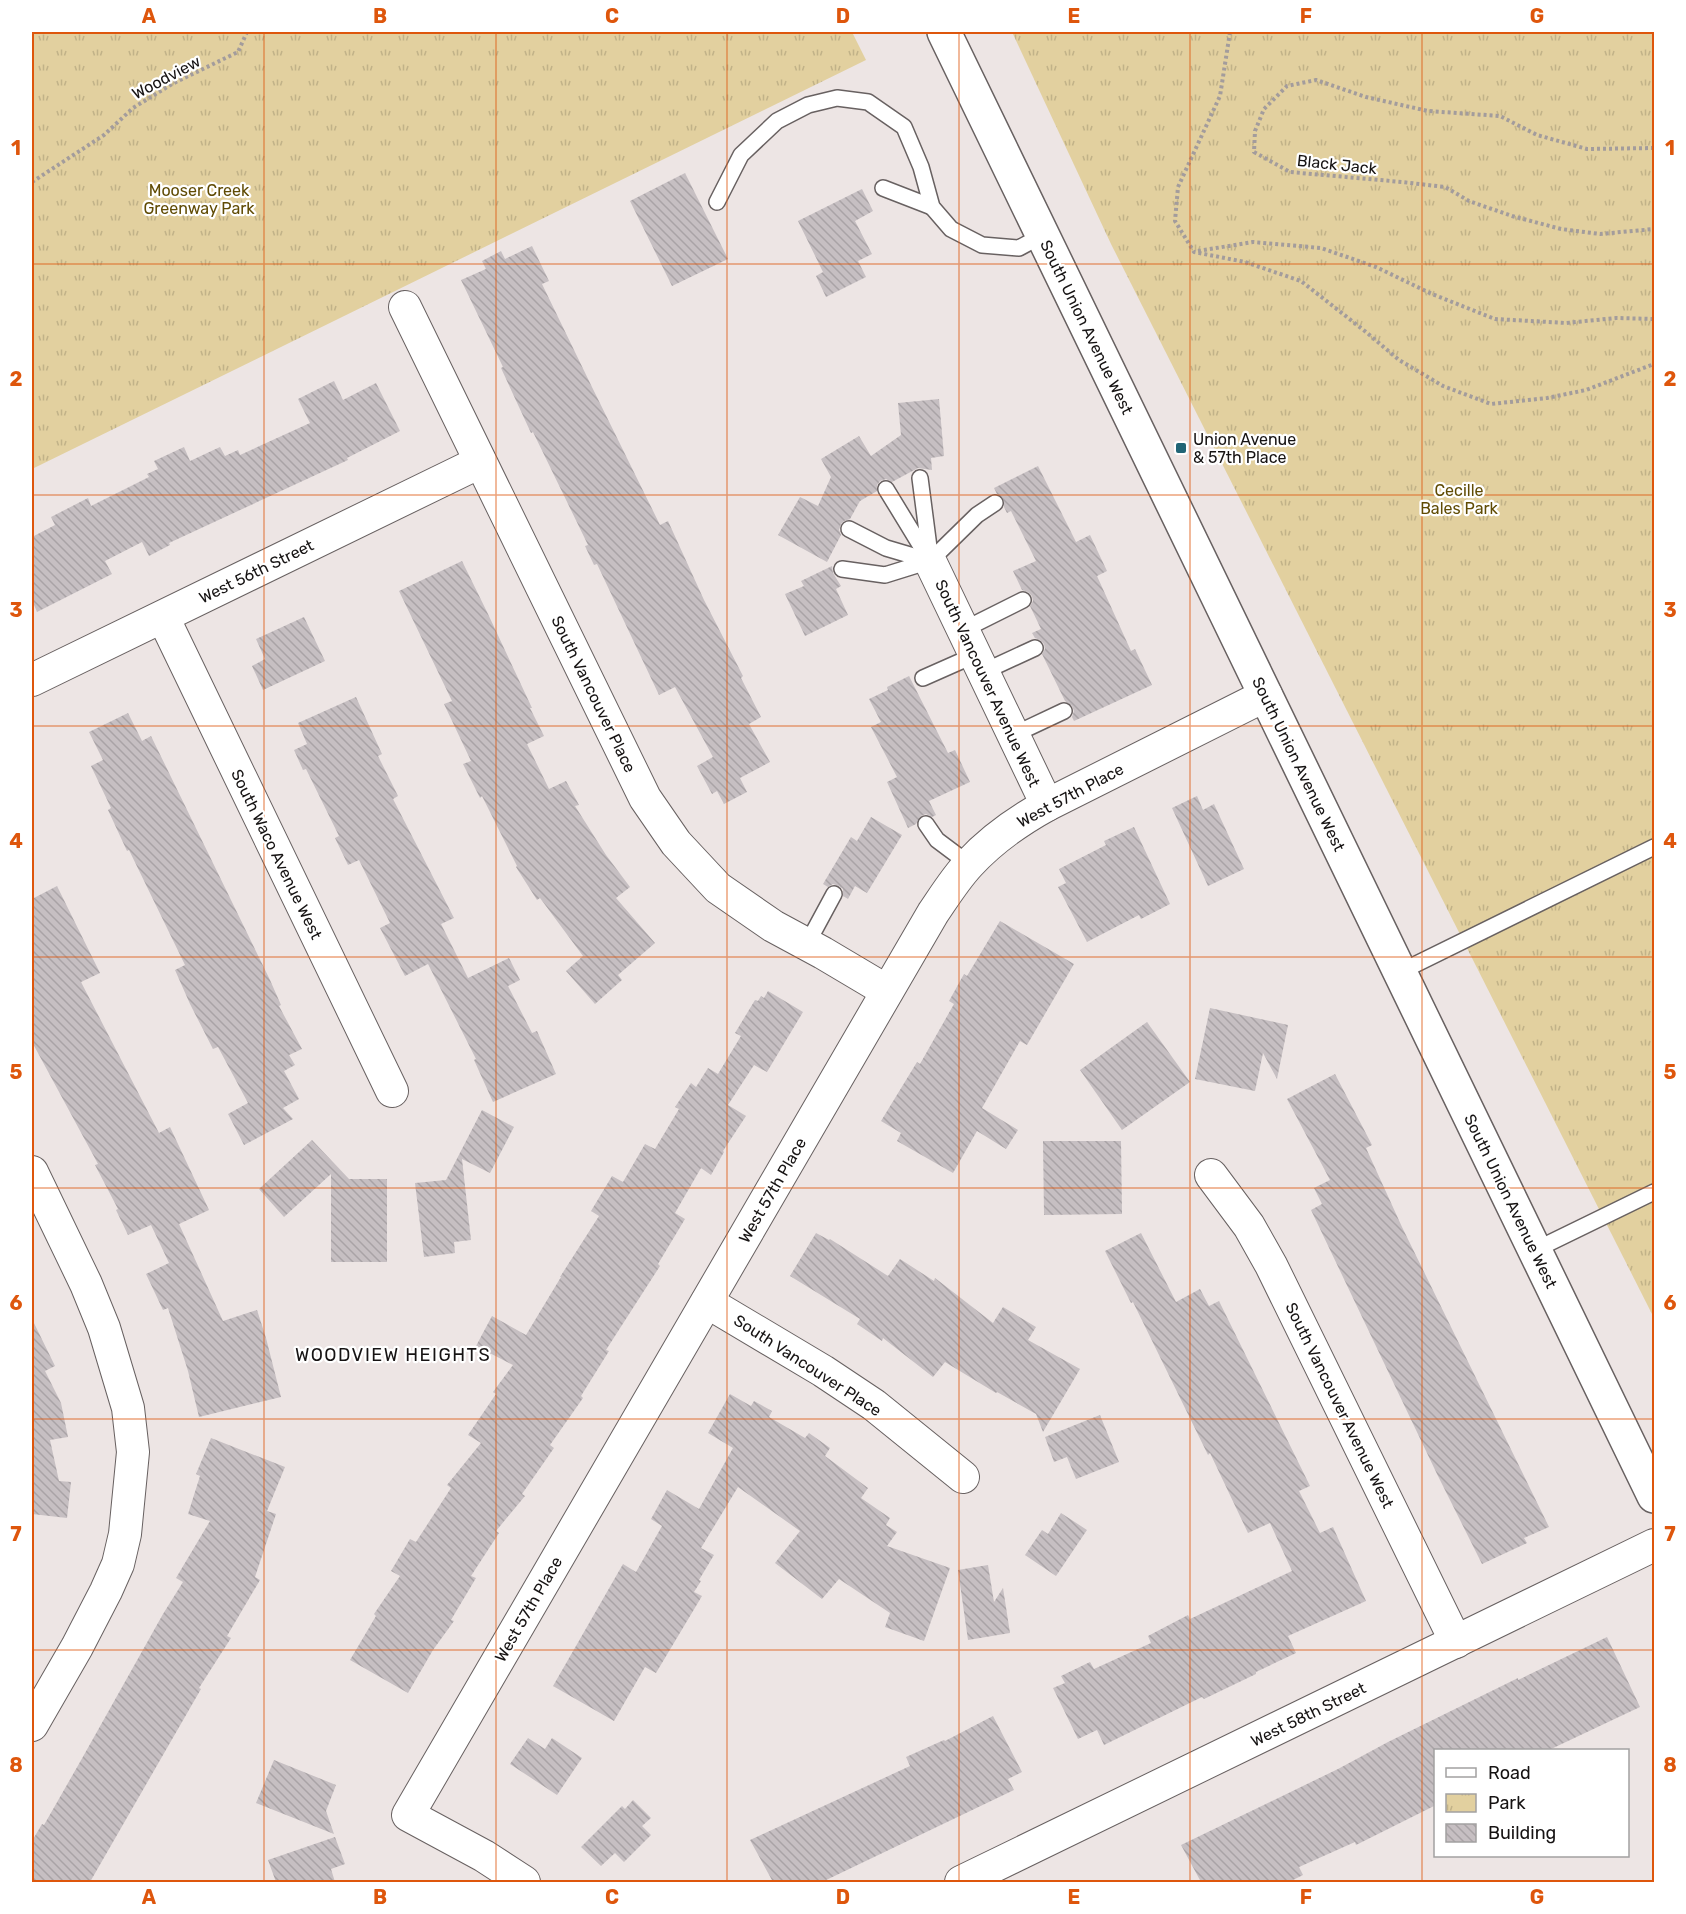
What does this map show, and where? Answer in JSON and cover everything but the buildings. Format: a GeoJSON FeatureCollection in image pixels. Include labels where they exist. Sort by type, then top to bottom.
{"type":"FeatureCollection","features":[{"type":"Feature","properties":{"kind":"street","name":"South Union Avenue West"},"geometry":{"type":"LineString","coordinates":[[944,32],[1654,1496]]}},
{"type":"Feature","properties":{"kind":"street","name":"South Vancouver Place"},"geometry":{"type":"LineString","coordinates":[[405,307],[645,798],[676,843],[718,888],[773,926],[887,992]]}},
{"type":"Feature","properties":{"kind":"street","name":"West 56th Street"},"geometry":{"type":"LineString","coordinates":[[32,680],[480,462]]}},
{"type":"Feature","properties":{"kind":"street","name":"South Vancouver Avenue West"},"geometry":{"type":"LineString","coordinates":[[930,561],[1047,805]]}},
{"type":"Feature","properties":{"kind":"street","name":"South Waco Avenue West"},"geometry":{"type":"LineString","coordinates":[[163,617],[392,1091]]}},
{"type":"Feature","properties":{"kind":"street","name":"West 57th Place"},"geometry":{"type":"LineString","coordinates":[[525,1882],[484,1856],[408,1815],[933,914],[969,864],[1018,821],[1266,695]]}},
{"type":"Feature","properties":{"kind":"street"},"geometry":{"type":"LineString","coordinates":[[32,1172],[86,1284],[104,1328],[129,1408],[133,1452],[125,1534],[118,1564],[77,1647],[32,1725]]}},
{"type":"Feature","properties":{"kind":"street","name":"South Vancouver Avenue West"},"geometry":{"type":"LineString","coordinates":[[1211,1175],[1249,1226],[1271,1265],[1456,1642]]}},
{"type":"Feature","properties":{"kind":"street","name":"South Vancouver Place"},"geometry":{"type":"LineString","coordinates":[[707,1302],[874,1404],[963,1477]]}},
{"type":"Feature","properties":{"kind":"street","name":"West 58th Street"},"geometry":{"type":"LineString","coordinates":[[961,1882],[1654,1545]]}},
{"type":"Feature","properties":{"kind":"lane"},"geometry":{"type":"LineString","coordinates":[[717,202],[741,155],[777,121],[808,105],[837,98],[868,102],[904,127],[921,167],[932,207],[951,229],[982,244],[1019,248],[1043,235]]}},
{"type":"Feature","properties":{"kind":"lane"},"geometry":{"type":"LineString","coordinates":[[883,188],[932,207]]}},
{"type":"Feature","properties":{"kind":"lane"},"geometry":{"type":"LineString","coordinates":[[920,478],[930,561]]}},
{"type":"Feature","properties":{"kind":"lane"},"geometry":{"type":"LineString","coordinates":[[886,489],[930,561]]}},
{"type":"Feature","properties":{"kind":"lane"},"geometry":{"type":"LineString","coordinates":[[843,569],[885,575],[930,561],[977,515],[995,503]]}},
{"type":"Feature","properties":{"kind":"lane"},"geometry":{"type":"LineString","coordinates":[[849,529],[886,548],[930,561]]}},
{"type":"Feature","properties":{"kind":"lane"},"geometry":{"type":"LineString","coordinates":[[923,678],[974,652],[1023,600]]}},
{"type":"Feature","properties":{"kind":"lane"},"geometry":{"type":"LineString","coordinates":[[974,652],[1035,648]]}},
{"type":"Feature","properties":{"kind":"lane"},"geometry":{"type":"LineString","coordinates":[[1013,735],[1064,711]]}},
{"type":"Feature","properties":{"kind":"lane"},"geometry":{"type":"LineString","coordinates":[[926,824],[937,840],[969,864]]}},
{"type":"Feature","properties":{"kind":"lane"},"geometry":{"type":"LineString","coordinates":[[1400,972],[1654,848]]}},
{"type":"Feature","properties":{"kind":"lane"},"geometry":{"type":"LineString","coordinates":[[807,944],[834,894]]}},
{"type":"Feature","properties":{"kind":"lane"},"geometry":{"type":"LineString","coordinates":[[1535,1250],[1654,1192]]}},
{"type":"Feature","properties":{"kind":"path","name":"Woodview"},"geometry":{"type":"LineString","coordinates":[[32,182],[104,135],[132,108],[172,84],[238,52],[247,32]]}},
{"type":"Feature","properties":{"kind":"path"},"geometry":{"type":"LineString","coordinates":[[1230,32],[1220,96],[1178,187],[1175,221],[1194,252],[1245,262],[1301,281],[1399,360],[1443,386],[1491,404],[1547,398],[1586,390],[1654,364]]}},
{"type":"Feature","properties":{"kind":"path","name":"Black Jack"},"geometry":{"type":"LineString","coordinates":[[1654,148],[1587,149],[1537,135],[1500,116],[1428,111],[1366,97],[1316,80],[1287,86],[1263,109],[1255,132],[1254,152],[1290,172],[1445,188],[1469,201],[1512,216],[1561,229],[1600,234],[1654,229]]}},
{"type":"Feature","properties":{"kind":"path"},"geometry":{"type":"LineString","coordinates":[[1194,252],[1253,242],[1321,248],[1376,267],[1432,294],[1495,319],[1566,323],[1616,318],[1654,319]]}},
{"type":"Feature","properties":{"kind":"green space","name":"Mooser Creek Greenway Park"},"geometry":{"type":"Polygon","coordinates":[[[32,32],[852,32],[866,60],[32,469],[32,32]]]}},
{"type":"Feature","properties":{"kind":"green space","name":"Cecille Bales Park"},"geometry":{"type":"Polygon","coordinates":[[[1012,32],[1654,32],[1654,1318],[1111,244],[1012,32]]]}},
{"type":"Feature","properties":{"kind":"place","name":"Union Avenue & 57th Place"},"geometry":{"type":"Point","coordinates":[1181,448]}},
{"type":"Feature","properties":{"kind":"district","name":"WOODVIEW HEIGHTS"},"geometry":{"type":"Point","coordinates":[393,1355]}}]}
